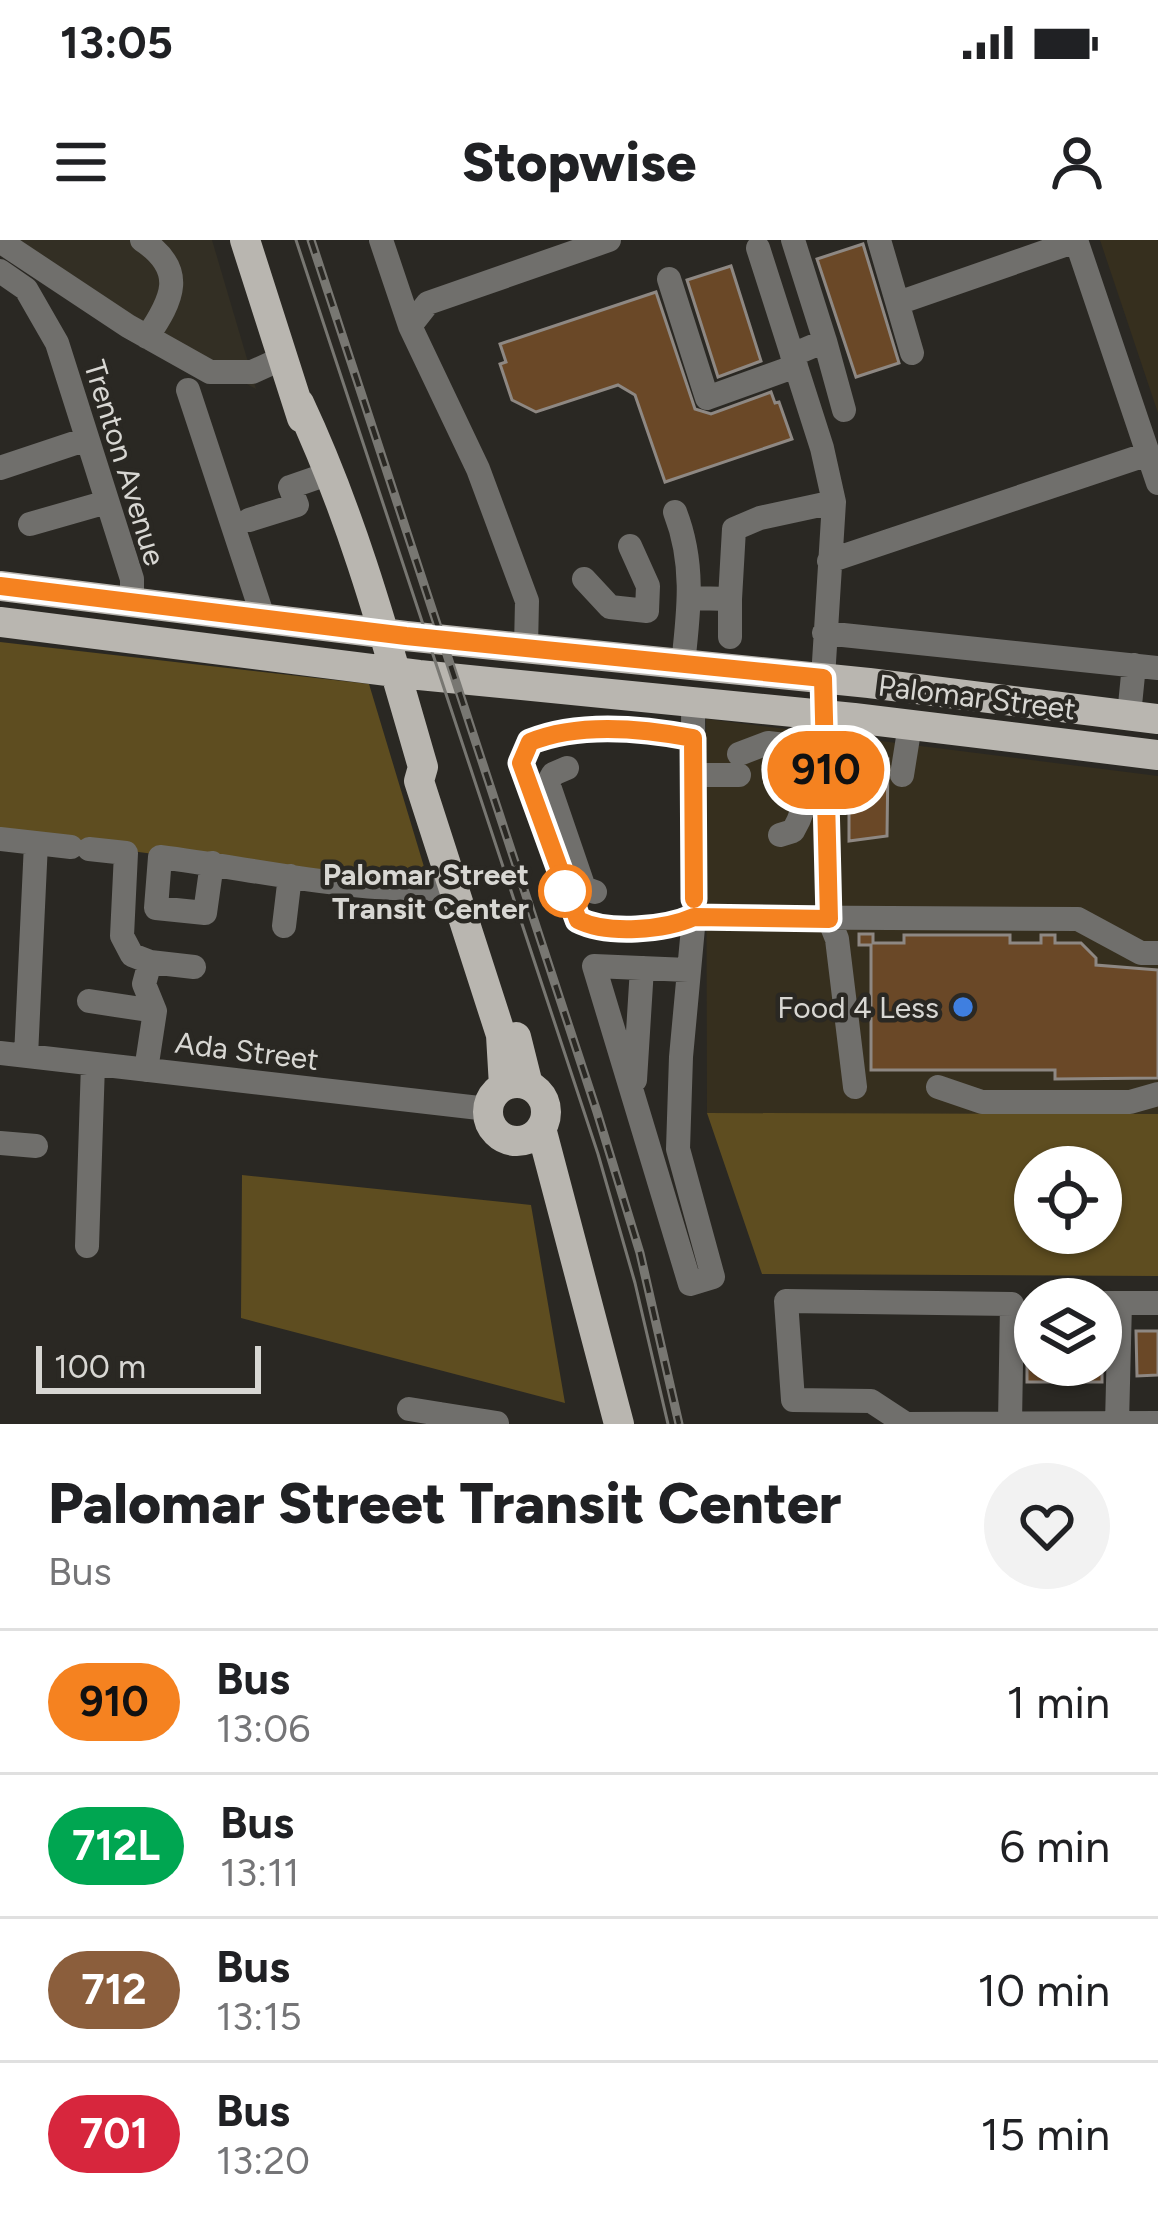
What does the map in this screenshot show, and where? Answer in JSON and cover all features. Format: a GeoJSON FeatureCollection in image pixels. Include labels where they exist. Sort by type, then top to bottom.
{"type":"FeatureCollection","features":[{"type":"Feature","properties":{"kind":"main road"},"geometry":{"type":"LineString","coordinates":[[244,240],[298,404],[316,478],[394,670],[423,766],[438,781],[506,1093]]}},
{"type":"Feature","properties":{"kind":"main road"},"geometry":{"type":"LineString","coordinates":[[298,404],[324,456],[378,633]]}},
{"type":"Feature","properties":{"kind":"main road","name":"Palomar Street"},"geometry":{"type":"LineString","coordinates":[[0,586],[378,633],[823,678],[1143,717]]}},
{"type":"Feature","properties":{"kind":"main road","name":"Palomar Street"},"geometry":{"type":"LineString","coordinates":[[0,622],[1158,755]]}},
{"type":"Feature","properties":{"kind":"main road"},"geometry":{"type":"LineString","coordinates":[[423,766],[418,782],[501,1035],[506,1093],[498,1134],[528,1134]]}},
{"type":"Feature","properties":{"kind":"main road"},"geometry":{"type":"LineString","coordinates":[[506,1093],[545,1103],[528,1134]]}},
{"type":"Feature","properties":{"kind":"main road"},"geometry":{"type":"LineString","coordinates":[[528,1134],[562,1217],[620,1424]]}},
{"type":"Feature","properties":{"kind":"street"},"geometry":{"type":"LineString","coordinates":[[410,326],[428,303],[607,240]]}},
{"type":"Feature","properties":{"kind":"street"},"geometry":{"type":"LineString","coordinates":[[793,240],[844,410]]}},
{"type":"Feature","properties":{"kind":"street"},"geometry":{"type":"LineString","coordinates":[[879,240],[913,353]]}},
{"type":"Feature","properties":{"kind":"street"},"geometry":{"type":"LineString","coordinates":[[898,303],[1076,240],[1158,483]]}},
{"type":"Feature","properties":{"kind":"street"},"geometry":{"type":"LineString","coordinates":[[0,241],[210,372],[252,372],[283,358]]}},
{"type":"Feature","properties":{"kind":"street"},"geometry":{"type":"LineString","coordinates":[[148,337],[166,310],[173,281],[151,242]]}},
{"type":"Feature","properties":{"kind":"street"},"geometry":{"type":"LineString","coordinates":[[390,242],[410,326],[478,469],[527,601],[526,647]]}},
{"type":"Feature","properties":{"kind":"street"},"geometry":{"type":"LineString","coordinates":[[763,244],[834,502],[823,678],[829,919],[838,939],[855,1087]]}},
{"type":"Feature","properties":{"kind":"street","name":"Trenton Avenue"},"geometry":{"type":"LineString","coordinates":[[0,271],[26,289],[57,343],[132,579],[132,601]]}},
{"type":"Feature","properties":{"kind":"street"},"geometry":{"type":"LineString","coordinates":[[670,279],[706,398],[794,361],[825,341]]}},
{"type":"Feature","properties":{"kind":"street"},"geometry":{"type":"LineString","coordinates":[[188,390],[263,616]]}},
{"type":"Feature","properties":{"kind":"street"},"geometry":{"type":"LineString","coordinates":[[0,468],[87,439]]}},
{"type":"Feature","properties":{"kind":"street"},"geometry":{"type":"LineString","coordinates":[[829,561],[1148,454]]}},
{"type":"Feature","properties":{"kind":"street"},"geometry":{"type":"LineString","coordinates":[[250,520],[298,506],[290,487],[316,478]]}},
{"type":"Feature","properties":{"kind":"street"},"geometry":{"type":"LineString","coordinates":[[30,524],[107,502]]}},
{"type":"Feature","properties":{"kind":"street"},"geometry":{"type":"LineString","coordinates":[[730,637],[734,529],[760,518],[834,502]]}},
{"type":"Feature","properties":{"kind":"street"},"geometry":{"type":"LineString","coordinates":[[675,512],[685,538],[690,598],[683,664]]}},
{"type":"Feature","properties":{"kind":"street"},"geometry":{"type":"LineString","coordinates":[[584,579],[610,607],[647,610],[648,586],[629,545]]}},
{"type":"Feature","properties":{"kind":"street"},"geometry":{"type":"LineString","coordinates":[[690,598],[730,599]]}},
{"type":"Feature","properties":{"kind":"street"},"geometry":{"type":"LineString","coordinates":[[824,633],[1146,667],[1143,717]]}},
{"type":"Feature","properties":{"kind":"street"},"geometry":{"type":"LineString","coordinates":[[688,970],[594,966],[690,1284],[712,1277],[678,1149],[694,917],[693,701]]}},
{"type":"Feature","properties":{"kind":"street"},"geometry":{"type":"LineString","coordinates":[[902,775],[910,725]]}},
{"type":"Feature","properties":{"kind":"street"},"geometry":{"type":"LineString","coordinates":[[693,738],[560,730],[530,742],[521,763],[578,920],[598,927],[675,926],[694,917],[1078,919],[1142,953],[1158,953]]}},
{"type":"Feature","properties":{"kind":"street"},"geometry":{"type":"LineString","coordinates":[[693,775],[739,765],[779,743],[794,746],[801,756],[806,794],[803,814],[793,831],[780,835]]}},
{"type":"Feature","properties":{"kind":"street"},"geometry":{"type":"LineString","coordinates":[[567,768],[553,774],[548,783],[584,888],[595,892]]}},
{"type":"Feature","properties":{"kind":"street"},"geometry":{"type":"LineString","coordinates":[[0,839],[126,854],[122,935],[132,955],[194,967]]}},
{"type":"Feature","properties":{"kind":"street"},"geometry":{"type":"LineString","coordinates":[[26,1056],[36,843]]}},
{"type":"Feature","properties":{"kind":"street"},"geometry":{"type":"LineString","coordinates":[[212,863],[290,876],[453,888]]}},
{"type":"Feature","properties":{"kind":"street"},"geometry":{"type":"LineString","coordinates":[[284,926],[290,876]]}},
{"type":"Feature","properties":{"kind":"street"},"geometry":{"type":"LineString","coordinates":[[146,1070],[155,1011],[144,984],[150,962]]}},
{"type":"Feature","properties":{"kind":"street"},"geometry":{"type":"LineString","coordinates":[[634,1096],[642,968]]}},
{"type":"Feature","properties":{"kind":"street"},"geometry":{"type":"LineString","coordinates":[[89,1000],[155,1011]]}},
{"type":"Feature","properties":{"kind":"street","name":"Ada Street"},"geometry":{"type":"LineString","coordinates":[[0,1053],[146,1070],[506,1093]]}},
{"type":"Feature","properties":{"kind":"street"},"geometry":{"type":"LineString","coordinates":[[87,1246],[93,1064]]}},
{"type":"Feature","properties":{"kind":"street"},"geometry":{"type":"LineString","coordinates":[[938,1087],[982,1102],[1130,1102],[1158,1094]]}},
{"type":"Feature","properties":{"kind":"street"},"geometry":{"type":"LineString","coordinates":[[0,1143],[36,1146]]}},
{"type":"Feature","properties":{"kind":"street"},"geometry":{"type":"LineString","coordinates":[[652,1154],[678,1149]]}},
{"type":"Feature","properties":{"kind":"street"},"geometry":{"type":"LineString","coordinates":[[1014,1304],[786,1301],[793,1400],[871,1401],[906,1424],[1158,1423]]}},
{"type":"Feature","properties":{"kind":"street"},"geometry":{"type":"LineString","coordinates":[[1122,1303],[1158,1303]]}},
{"type":"Feature","properties":{"kind":"street"},"geometry":{"type":"LineString","coordinates":[[1010,1424],[1014,1386]]}},
{"type":"Feature","properties":{"kind":"street"},"geometry":{"type":"LineString","coordinates":[[1115,1386],[1117,1423]]}},
{"type":"Feature","properties":{"kind":"street"},"geometry":{"type":"LineString","coordinates":[[409,1409],[440,1419],[497,1423]]}},
{"type":"Feature","properties":{"kind":"shaded area"},"geometry":{"type":"Polygon","coordinates":[[[0,240],[212,240],[256,389],[0,250],[0,240]]]}},
{"type":"Feature","properties":{"kind":"shaded area"},"geometry":{"type":"Polygon","coordinates":[[[1100,240],[1158,240],[1158,413],[1100,240]]]}},
{"type":"Feature","properties":{"kind":"shaded area"},"geometry":{"type":"Polygon","coordinates":[[[0,642],[369,684],[431,890],[0,834],[0,642]]]}},
{"type":"Feature","properties":{"kind":"shaded area"},"geometry":{"type":"Polygon","coordinates":[[[706,719],[1158,776],[1158,1114],[707,1113],[706,719]]]}},
{"type":"Feature","properties":{"kind":"shaded area"},"geometry":{"type":"Polygon","coordinates":[[[707,1113],[1158,1114],[1158,1276],[762,1274],[707,1113]]]}},
{"type":"Feature","properties":{"kind":"shaded area"},"geometry":{"type":"Polygon","coordinates":[[[242,1175],[531,1205],[565,1403],[241,1318],[242,1175]]]}},
{"type":"Feature","properties":{"kind":"building"},"geometry":{"type":"Polygon","coordinates":[[[863,244],[899,363],[856,377],[817,259],[863,244]]]}},
{"type":"Feature","properties":{"kind":"building"},"geometry":{"type":"Polygon","coordinates":[[[731,266],[761,361],[718,377],[687,280],[731,266]]]}},
{"type":"Feature","properties":{"kind":"building"},"geometry":{"type":"Polygon","coordinates":[[[656,292],[695,409],[711,414],[771,392],[792,439],[665,482],[635,395],[618,385],[536,412],[512,400],[500,364],[506,362],[500,344],[656,292]]]}},
{"type":"Feature","properties":{"kind":"building"},"geometry":{"type":"Polygon","coordinates":[[[849,759],[888,759],[887,836],[849,841],[849,759]]]}},
{"type":"Feature","properties":{"kind":"building"},"geometry":{"type":"Polygon","coordinates":[[[771,760],[785,763],[788,799],[785,800],[771,760]]]}},
{"type":"Feature","properties":{"kind":"building","name":"Food 4 Less"},"geometry":{"type":"Polygon","coordinates":[[[859,934],[873,934],[873,943],[904,943],[904,935],[1010,935],[1010,943],[1041,943],[1041,935],[1055,935],[1055,943],[1081,943],[1096,958],[1096,965],[1158,970],[1158,1078],[1055,1079],[1055,1070],[871,1070],[871,945],[859,945],[859,934]]]}},
{"type":"Feature","properties":{"kind":"building"},"geometry":{"type":"Polygon","coordinates":[[[1136,1331],[1158,1331],[1158,1375],[1137,1376],[1136,1331]]]}},
{"type":"Feature","properties":{"kind":"tram line"},"geometry":{"type":"LineString","coordinates":[[296,240],[598,1154],[668,1424]]}},
{"type":"Feature","properties":{"kind":"railway"},"geometry":{"type":"LineString","coordinates":[[311,240],[597,1112],[640,1253],[679,1424]]}},
{"type":"Feature","properties":{"kind":"bus line","name":"910"},"geometry":{"type":"LineString","coordinates":[[0,586],[406,636],[823,678],[829,919],[694,917],[675,926],[598,927],[578,920],[521,763],[530,742],[560,730],[693,738],[694,899]]}},
{"type":"Feature","properties":{"kind":"place","name":"Palomar Street Transit Center"},"geometry":{"type":"Point","coordinates":[565,891]}},
{"type":"Feature","properties":{"kind":"place","name":"Food 4 Less"},"geometry":{"type":"Point","coordinates":[963,1007]}}]}
